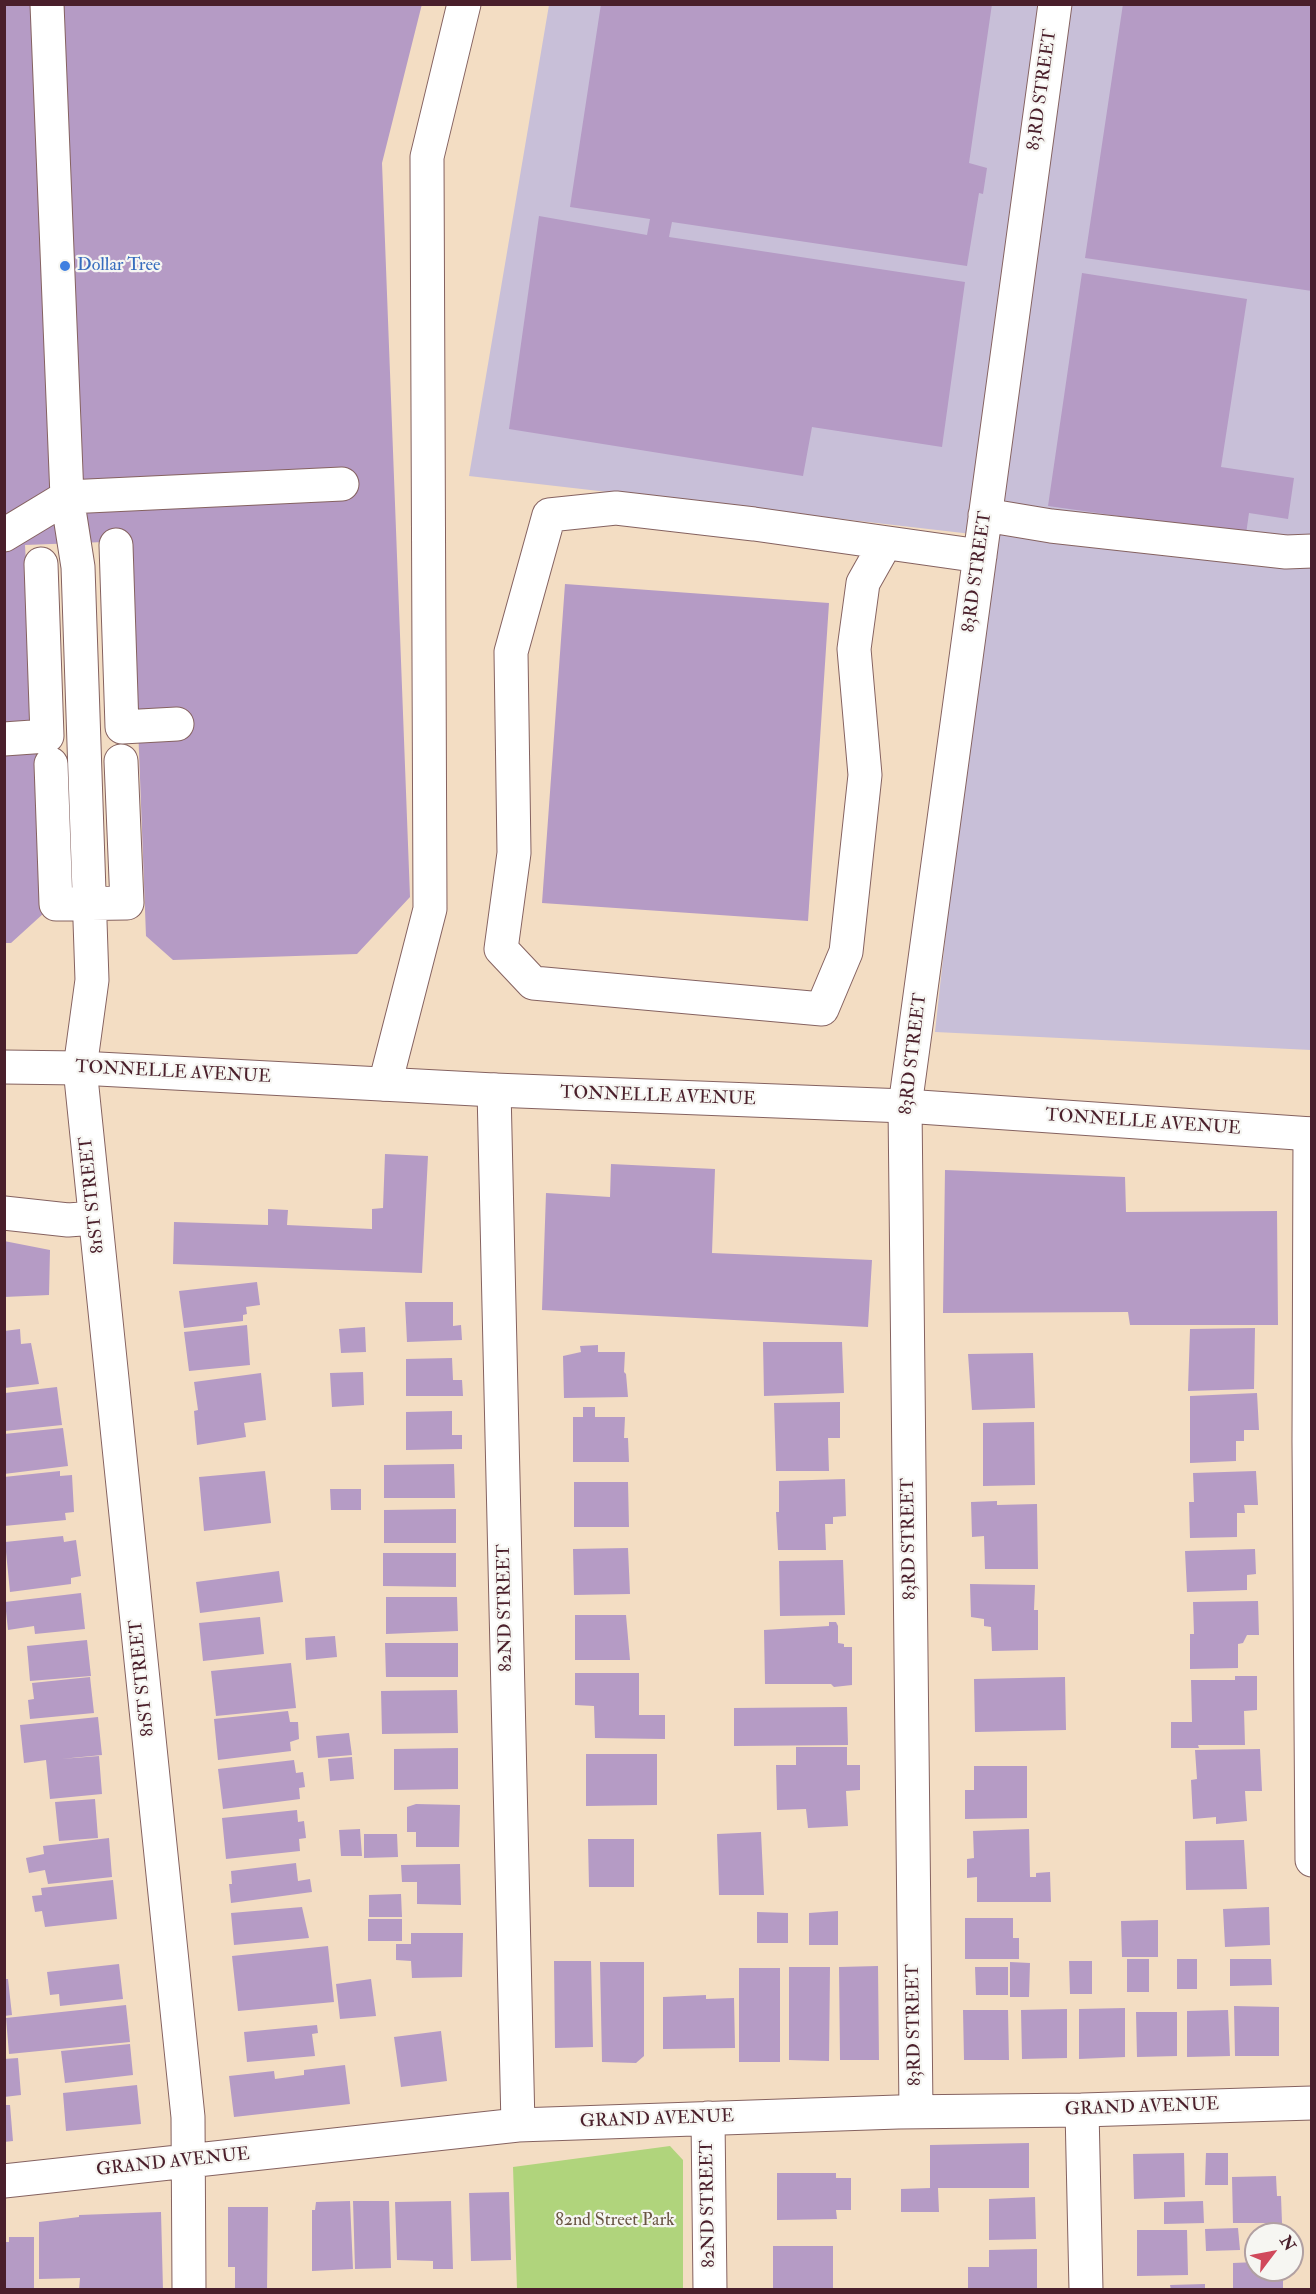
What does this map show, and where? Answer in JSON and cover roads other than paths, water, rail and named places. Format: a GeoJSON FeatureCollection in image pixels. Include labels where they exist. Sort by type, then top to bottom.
{"type":"FeatureCollection","features":[{"type":"Feature","properties":{"kind":"street","name":"81ST STREET"},"geometry":{"type":"LineString","coordinates":[[47,4],[67,497],[78,567],[92,980],[80,1068],[188,2117],[189,2289]]}},
{"type":"Feature","properties":{"kind":"street"},"geometry":{"type":"LineString","coordinates":[[385,1084],[430,909],[427,157],[464,4]]}},
{"type":"Feature","properties":{"kind":"street","name":"83RD STREET"},"geometry":{"type":"LineString","coordinates":[[916,2111],[905,1106],[1055,4]]}},
{"type":"Feature","properties":{"kind":"street"},"geometry":{"type":"LineString","coordinates":[[4,535],[67,497],[342,484]]}},
{"type":"Feature","properties":{"kind":"street"},"geometry":{"type":"LineString","coordinates":[[885,544],[863,583],[854,649],[865,775],[846,952],[822,1009],[533,983],[501,948],[514,853],[512,652],[549,515],[616,508],[754,524],[980,556]]}},
{"type":"Feature","properties":{"kind":"street"},"geometry":{"type":"LineString","coordinates":[[985,515],[1051,526],[1286,552],[1311,551]]}},
{"type":"Feature","properties":{"kind":"street"},"geometry":{"type":"LineString","coordinates":[[116,544],[122,727],[177,724]]}},
{"type":"Feature","properties":{"kind":"street"},"geometry":{"type":"LineString","coordinates":[[4,739],[47,736],[41,564]]}},
{"type":"Feature","properties":{"kind":"street"},"geometry":{"type":"LineString","coordinates":[[51,764],[56,904],[127,903],[121,761]]}},
{"type":"Feature","properties":{"kind":"street","name":"TONNELLE AVENUE"},"geometry":{"type":"LineString","coordinates":[[4,1067],[80,1068],[494,1090],[905,1106],[1311,1134]]}},
{"type":"Feature","properties":{"kind":"street","name":"82ND STREET"},"geometry":{"type":"LineString","coordinates":[[494,1090],[518,2126]]}},
{"type":"Feature","properties":{"kind":"street"},"geometry":{"type":"LineString","coordinates":[[1311,1134],[1311,1841]]}},
{"type":"Feature","properties":{"kind":"street"},"geometry":{"type":"LineString","coordinates":[[4,1213],[68,1220],[95,1218]]}},
{"type":"Feature","properties":{"kind":"street","name":"GRAND AVENUE"},"geometry":{"type":"LineString","coordinates":[[4,2181],[518,2126],[916,2111],[1082,2110],[1311,2103]]}},
{"type":"Feature","properties":{"kind":"street"},"geometry":{"type":"LineString","coordinates":[[1082,2110],[1086,2289]]}},
{"type":"Feature","properties":{"kind":"street","name":"82ND STREET"},"geometry":{"type":"LineString","coordinates":[[708,2118],[710,2289]]}},
{"type":"Feature","properties":{"kind":"place","name":"Dollar Tree"},"geometry":{"type":"Point","coordinates":[65,266]}},
{"type":"Feature","properties":{"kind":"park label","name":"82nd Street Park"},"geometry":{"type":"Point","coordinates":[615,2221]}}]}
